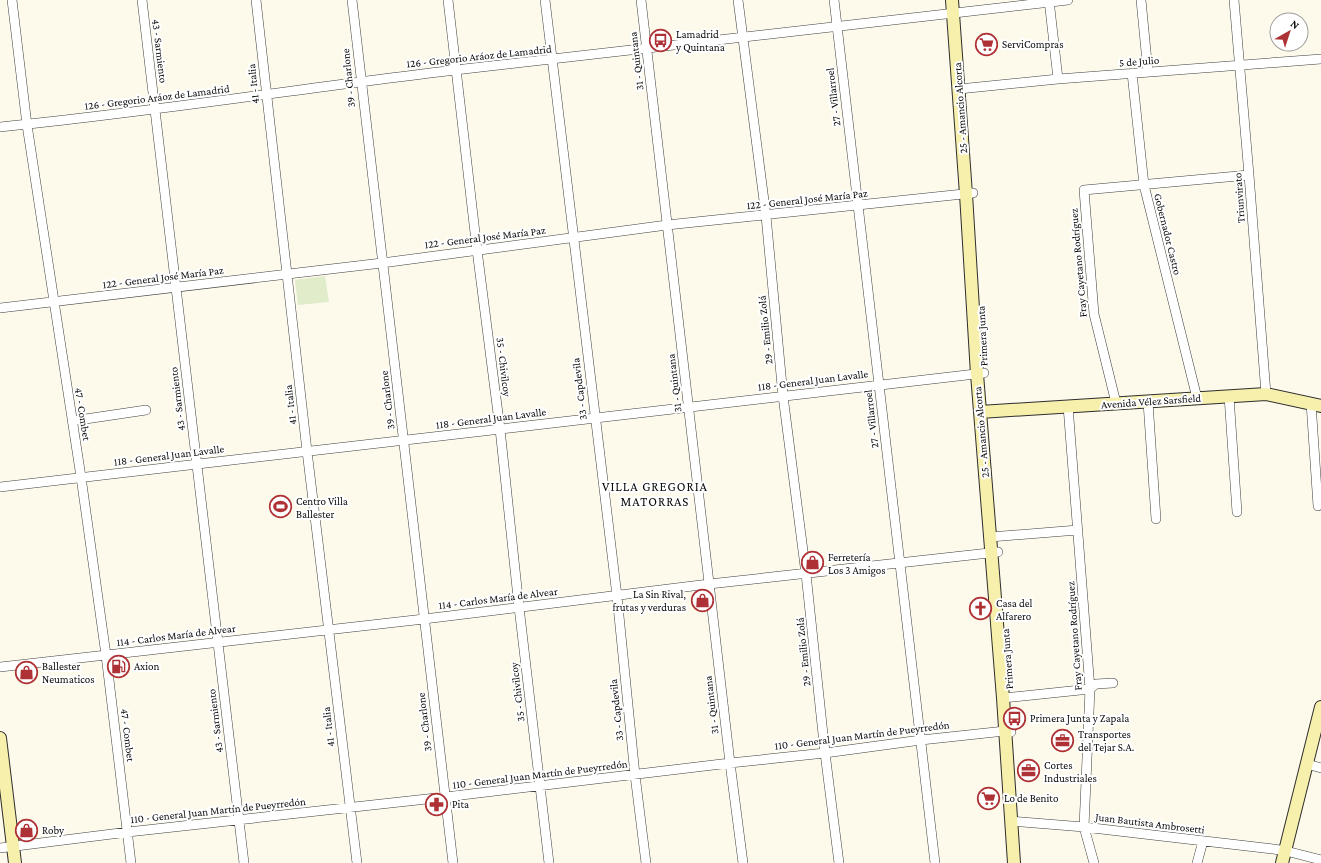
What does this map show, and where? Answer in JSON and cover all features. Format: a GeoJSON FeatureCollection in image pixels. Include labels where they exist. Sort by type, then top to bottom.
{"type":"FeatureCollection","features":[{"type":"Feature","properties":{"kind":"main road"},"geometry":{"type":"LineString","coordinates":[[952,0],[957,14]]}},
{"type":"Feature","properties":{"kind":"main road","name":"Primera Junta"},"geometry":{"type":"LineString","coordinates":[[960,0],[957,14],[970,193],[980,373],[994,537],[1014,821],[1020,863]]}},
{"type":"Feature","properties":{"kind":"main road","name":"Avenida Vélez Sarsfield"},"geometry":{"type":"LineString","coordinates":[[983,412],[1266,394],[1316,404]]}},
{"type":"Feature","properties":{"kind":"main road"},"geometry":{"type":"LineString","coordinates":[[1282,863],[1321,707]]}},
{"type":"Feature","properties":{"kind":"main road"},"geometry":{"type":"LineString","coordinates":[[0,738],[15,863]]}},
{"type":"Feature","properties":{"kind":"main road"},"geometry":{"type":"LineString","coordinates":[[1014,821],[1014,863]]}},
{"type":"Feature","properties":{"kind":"street","name":"47 - Combet"},"geometry":{"type":"LineString","coordinates":[[12,0],[26,125],[81,477],[106,655],[132,863]]}},
{"type":"Feature","properties":{"kind":"street","name":"43 - Sarmiento"},"geometry":{"type":"LineString","coordinates":[[142,0],[244,863]]}},
{"type":"Feature","properties":{"kind":"street","name":"41 - Italia"},"geometry":{"type":"LineString","coordinates":[[256,0],[286,274],[357,863]]}},
{"type":"Feature","properties":{"kind":"street","name":"39 - Charlone"},"geometry":{"type":"LineString","coordinates":[[352,0],[360,82],[404,440],[453,863]]}},
{"type":"Feature","properties":{"kind":"street","name":"35 - Chivilcoy"},"geometry":{"type":"LineString","coordinates":[[448,0],[455,70],[500,429],[519,608],[549,863]]}},
{"type":"Feature","properties":{"kind":"street","name":"33 - Capdevila"},"geometry":{"type":"LineString","coordinates":[[545,0],[594,418],[617,596],[635,775],[646,863]]}},
{"type":"Feature","properties":{"kind":"street","name":"31 - Quintana"},"geometry":{"type":"LineString","coordinates":[[641,0],[743,863]]}},
{"type":"Feature","properties":{"kind":"street","name":"29 - Emilio Zolá"},"geometry":{"type":"LineString","coordinates":[[738,0],[766,216],[783,396],[806,574],[825,753],[839,863]]}},
{"type":"Feature","properties":{"kind":"street","name":"27 - Villarroel"},"geometry":{"type":"LineString","coordinates":[[834,0],[935,863]]}},
{"type":"Feature","properties":{"kind":"street","name":"126 - Gregorio Aráoz de Lamadrid"},"geometry":{"type":"LineString","coordinates":[[0,127],[156,110],[455,70],[837,26],[957,14],[1049,1],[1068,0]]}},
{"type":"Feature","properties":{"kind":"street"},"geometry":{"type":"LineString","coordinates":[[1141,0],[1148,72]]}},
{"type":"Feature","properties":{"kind":"street","name":"Triunvirato"},"geometry":{"type":"LineString","coordinates":[[1234,0],[1266,394]]}},
{"type":"Feature","properties":{"kind":"street"},"geometry":{"type":"LineString","coordinates":[[1049,1],[1058,79]]}},
{"type":"Feature","properties":{"kind":"street","name":"5 de Julio"},"geometry":{"type":"LineString","coordinates":[[963,89],[1058,79],[1321,58]]}},
{"type":"Feature","properties":{"kind":"street","name":"Gobernador Castro"},"geometry":{"type":"LineString","coordinates":[[1132,73],[1144,185],[1197,398]]}},
{"type":"Feature","properties":{"kind":"street"},"geometry":{"type":"LineString","coordinates":[[1144,185],[1249,175]]}},
{"type":"Feature","properties":{"kind":"street","name":"Fray Cayetano Rodríguez"},"geometry":{"type":"LineString","coordinates":[[1116,403],[1094,314],[1084,190],[1144,185]]}},
{"type":"Feature","properties":{"kind":"street","name":"122 - General José María Paz"},"geometry":{"type":"LineString","coordinates":[[0,308],[382,263],[667,225],[766,216],[970,193]]}},
{"type":"Feature","properties":{"kind":"street","name":"118 - General Juan Lavalle"},"geometry":{"type":"LineString","coordinates":[[0,487],[980,373]]}},
{"type":"Feature","properties":{"kind":"street"},"geometry":{"type":"LineString","coordinates":[[1229,396],[1237,512]]}},
{"type":"Feature","properties":{"kind":"street"},"geometry":{"type":"LineString","coordinates":[[1148,402],[1156,519]]}},
{"type":"Feature","properties":{"kind":"street"},"geometry":{"type":"LineString","coordinates":[[1316,404],[1318,506]]}},
{"type":"Feature","properties":{"kind":"street","name":"Fray Cayetano Rodríguez"},"geometry":{"type":"LineString","coordinates":[[1068,406],[1090,689],[1084,828],[1094,863]]}},
{"type":"Feature","properties":{"kind":"street"},"geometry":{"type":"LineString","coordinates":[[72,421],[146,410]]}},
{"type":"Feature","properties":{"kind":"street"},"geometry":{"type":"LineString","coordinates":[[994,537],[1078,530]]}},
{"type":"Feature","properties":{"kind":"street","name":"114 - Carlos María de Alvear"},"geometry":{"type":"LineString","coordinates":[[0,668],[519,608],[709,584],[994,553]]}},
{"type":"Feature","properties":{"kind":"street"},"geometry":{"type":"LineString","coordinates":[[1006,698],[1090,689],[1096,684],[1113,683]]}},
{"type":"Feature","properties":{"kind":"street","name":"110 - General Juan Martín de Pueyrredón"},"geometry":{"type":"LineString","coordinates":[[0,848],[1008,731]]}},
{"type":"Feature","properties":{"kind":"street"},"geometry":{"type":"LineString","coordinates":[[1307,764],[1321,768]]}},
{"type":"Feature","properties":{"kind":"street","name":"Juan Bautista Ambrosetti"},"geometry":{"type":"LineString","coordinates":[[1014,821],[1286,851],[1321,860]]}},
{"type":"Feature","properties":{"kind":"street"},"geometry":{"type":"LineString","coordinates":[[1198,863],[1203,841]]}},
{"type":"Feature","properties":{"kind":"green space"},"geometry":{"type":"Polygon","coordinates":[[[325,276],[329,302],[298,305],[295,280],[325,276]]]}},
{"type":"Feature","properties":{"kind":"place","name":"Lamadrid y Quintana"},"geometry":{"type":"Point","coordinates":[660,40]}},
{"type":"Feature","properties":{"kind":"place","name":"ServiCompras"},"geometry":{"type":"Point","coordinates":[987,44]}},
{"type":"Feature","properties":{"kind":"place","name":"Centro Villa Ballester"},"geometry":{"type":"Point","coordinates":[281,507]}},
{"type":"Feature","properties":{"kind":"place","name":"Ferretería Los 3 Amigos"},"geometry":{"type":"Point","coordinates":[813,563]}},
{"type":"Feature","properties":{"kind":"place","name":"La Sin Rival, frutas y verduras"},"geometry":{"type":"Point","coordinates":[702,600]}},
{"type":"Feature","properties":{"kind":"place","name":"Casa del Alfarero"},"geometry":{"type":"Point","coordinates":[980,609]}},
{"type":"Feature","properties":{"kind":"place","name":"Axion"},"geometry":{"type":"Point","coordinates":[118,666]}},
{"type":"Feature","properties":{"kind":"place","name":"Ballester Neumaticos"},"geometry":{"type":"Point","coordinates":[26,672]}},
{"type":"Feature","properties":{"kind":"place","name":"Primera Junta y Zapala"},"geometry":{"type":"Point","coordinates":[1015,718]}},
{"type":"Feature","properties":{"kind":"place","name":"Transportes del Tejar S.A."},"geometry":{"type":"Point","coordinates":[1063,740]}},
{"type":"Feature","properties":{"kind":"place","name":"Cortes Industriales"},"geometry":{"type":"Point","coordinates":[1028,771]}},
{"type":"Feature","properties":{"kind":"place","name":"Lo de Benito"},"geometry":{"type":"Point","coordinates":[988,798]}},
{"type":"Feature","properties":{"kind":"place","name":"Pita"},"geometry":{"type":"Point","coordinates":[437,804]}},
{"type":"Feature","properties":{"kind":"place","name":"Roby"},"geometry":{"type":"Point","coordinates":[27,830]}},
{"type":"Feature","properties":{"kind":"district","name":"VILLA GREGORIA MATORRAS"},"geometry":{"type":"Point","coordinates":[655,494]}}]}
